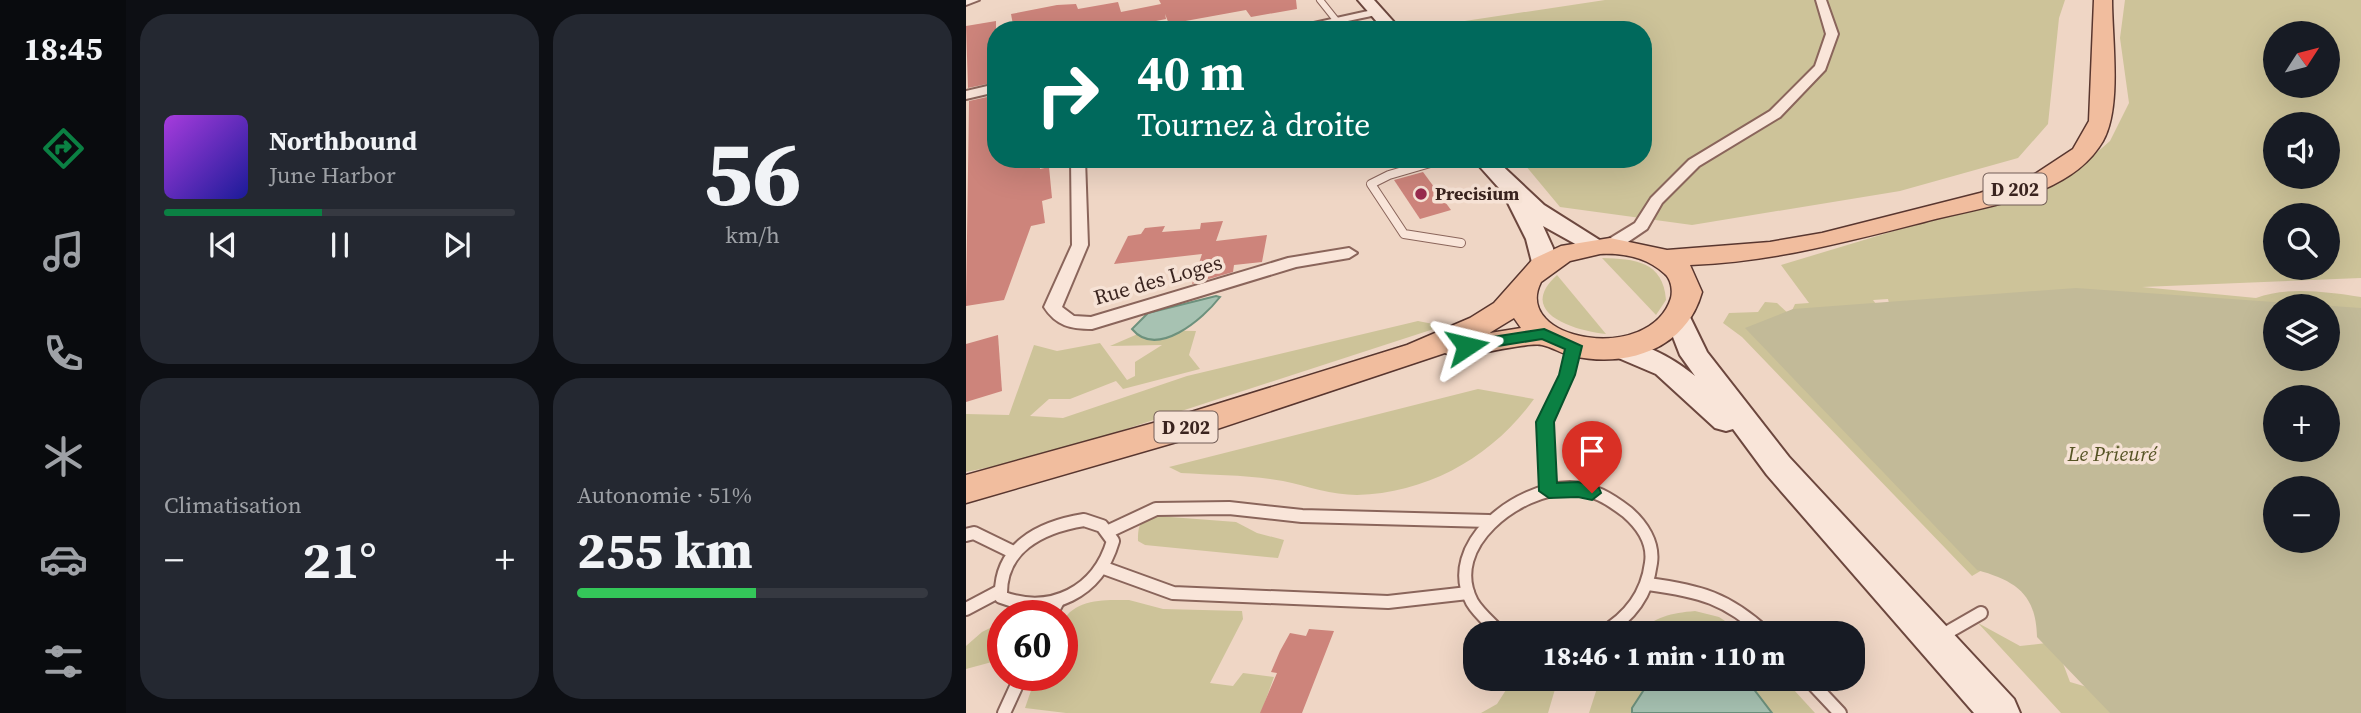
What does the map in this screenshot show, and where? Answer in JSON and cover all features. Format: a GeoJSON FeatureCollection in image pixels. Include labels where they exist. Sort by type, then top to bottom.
{"type":"FeatureCollection","features":[{"type":"Feature","properties":{"kind":"main road","name":"D 202"},"geometry":{"type":"LineString","coordinates":[[1651,246],[1709,257],[1786,248],[2012,190],[2051,175],[2091,144],[2102,114],[2104,0]]}},
{"type":"Feature","properties":{"kind":"main road"},"geometry":{"type":"LineString","coordinates":[[1371,6],[1385,21]]}},
{"type":"Feature","properties":{"kind":"main road"},"geometry":{"type":"LineString","coordinates":[[1491,168],[1515,193],[1564,230],[1603,246]]}},
{"type":"Feature","properties":{"kind":"main road"},"geometry":{"type":"LineString","coordinates":[[1515,193],[1533,228],[1543,256],[1542,265]]}},
{"type":"Feature","properties":{"kind":"main road"},"geometry":{"type":"LineString","coordinates":[[1684,305],[1648,340],[1619,348],[1574,346],[1544,334],[1528,320],[1522,294],[1529,279],[1542,265],[1567,253],[1603,246],[1651,246],[1683,276],[1684,305],[1694,355],[1778,466],[2000,713]]}},
{"type":"Feature","properties":{"kind":"main road","name":"D 202"},"geometry":{"type":"LineString","coordinates":[[1684,305],[1786,248]]}},
{"type":"Feature","properties":{"kind":"main road","name":"D 202"},"geometry":{"type":"LineString","coordinates":[[966,489],[1110,450],[1404,357],[1483,324],[1512,307],[1522,294]]}},
{"type":"Feature","properties":{"kind":"main road","name":"D 202"},"geometry":{"type":"LineString","coordinates":[[1404,357],[1544,334]]}},
{"type":"Feature","properties":{"kind":"main road"},"geometry":{"type":"LineString","coordinates":[[1619,348],[1666,367],[1778,466]]}},
{"type":"Feature","properties":{"kind":"street"},"geometry":{"type":"LineString","coordinates":[[966,2],[974,0]]}},
{"type":"Feature","properties":{"kind":"street"},"geometry":{"type":"LineString","coordinates":[[1651,246],[1656,201],[1694,163],[1775,114],[1821,67],[1832,34],[1821,0]]}},
{"type":"Feature","properties":{"kind":"street"},"geometry":{"type":"LineString","coordinates":[[1331,21],[1371,6]]}},
{"type":"Feature","properties":{"kind":"street"},"geometry":{"type":"LineString","coordinates":[[966,94],[987,90]]}},
{"type":"Feature","properties":{"kind":"street","name":"Rue des Loges"},"geometry":{"type":"LineString","coordinates":[[1077,168],[1080,245],[1053,307],[1059,317],[1073,323],[1091,323],[1294,262],[1349,253]]}},
{"type":"Feature","properties":{"kind":"lane"},"geometry":{"type":"LineString","coordinates":[[1320,0],[1336,20]]}},
{"type":"Feature","properties":{"kind":"lane"},"geometry":{"type":"LineString","coordinates":[[1413,168],[1371,184],[1404,234],[1461,243]]}},
{"type":"Feature","properties":{"kind":"lane"},"geometry":{"type":"LineString","coordinates":[[1549,491],[1545,422],[1567,375],[1574,346]]}},
{"type":"Feature","properties":{"kind":"lane"},"geometry":{"type":"LineString","coordinates":[[1487,621],[1480,615],[1468,593],[1466,568],[1473,542],[1489,521],[1516,501],[1549,491],[1578,489],[1606,497],[1629,511],[1645,532],[1652,557],[1648,584],[1636,607],[1621,621]]}},
{"type":"Feature","properties":{"kind":"lane"},"geometry":{"type":"LineString","coordinates":[[1109,531],[1156,509],[1229,508],[1315,516],[1489,521]]}},
{"type":"Feature","properties":{"kind":"lane"},"geometry":{"type":"LineString","coordinates":[[1008,600],[1001,597],[999,576],[1013,552],[1029,539],[1066,522],[1099,523],[1109,531],[1113,541],[1104,568],[1084,587],[1060,600]]}},
{"type":"Feature","properties":{"kind":"lane"},"geometry":{"type":"LineString","coordinates":[[966,535],[974,533],[1013,552]]}},
{"type":"Feature","properties":{"kind":"lane"},"geometry":{"type":"LineString","coordinates":[[1104,568],[1173,593],[1388,602],[1468,593]]}},
{"type":"Feature","properties":{"kind":"lane"},"geometry":{"type":"LineString","coordinates":[[1648,584],[1711,593],[1740,608],[1753,621]]}},
{"type":"Feature","properties":{"kind":"lane"},"geometry":{"type":"LineString","coordinates":[[966,608],[1000,591]]}},
{"type":"Feature","properties":{"kind":"lane"},"geometry":{"type":"LineString","coordinates":[[1934,640],[1981,613]]}},
{"type":"Feature","properties":{"kind":"lane"},"geometry":{"type":"LineString","coordinates":[[1004,713],[1014,691]]}},
{"type":"Feature","properties":{"kind":"lane"},"geometry":{"type":"LineString","coordinates":[[1819,691],[1840,713]]}},
{"type":"Feature","properties":{"kind":"green space"},"geometry":{"type":"Polygon","coordinates":[[[1605,0],[2065,0],[2059,18],[2048,124],[2018,158],[1900,191],[1692,225],[1560,207],[1528,168],[1652,168],[1652,21],[1465,21],[1605,0]]]}},
{"type":"Feature","properties":{"kind":"green space"},"geometry":{"type":"Polygon","coordinates":[[[2125,0],[2361,0],[2361,278],[2340,279],[2340,203],[2263,203],[2263,280],[2312,280],[2142,287],[2256,298],[2263,296],[2263,307],[1891,311],[1888,299],[1873,300],[1888,320],[2263,395],[2263,404],[1972,576],[1742,337],[1723,323],[1729,313],[1758,312],[1765,302],[1777,303],[1790,315],[1795,304],[1809,303],[1781,265],[2066,179],[2110,141],[2129,103],[2120,38],[2125,0]]]}},
{"type":"Feature","properties":{"kind":"green space"},"geometry":{"type":"Polygon","coordinates":[[[1602,258],[1636,261],[1653,270],[1664,287],[1666,300],[1656,315],[1602,258]]]}},
{"type":"Feature","properties":{"kind":"green space"},"geometry":{"type":"Polygon","coordinates":[[[1557,275],[1606,334],[1566,324],[1546,310],[1543,300],[1546,288],[1557,275]]]}},
{"type":"Feature","properties":{"kind":"green space","name":"Le Prieuré"},"geometry":{"type":"Polygon","coordinates":[[[2076,288],[2263,301],[2263,371],[2340,371],[2340,307],[2361,308],[2361,713],[2110,713],[2037,637],[2033,610],[2021,592],[2003,579],[1977,570],[1745,328],[1793,309],[2076,288]]]}},
{"type":"Feature","properties":{"kind":"green space"},"geometry":{"type":"Polygon","coordinates":[[[2294,291],[2337,294],[2268,294],[2294,291]]]}},
{"type":"Feature","properties":{"kind":"green space"},"geometry":{"type":"Polygon","coordinates":[[[2340,294],[2361,297],[2361,320],[2340,311],[2340,294]]]}},
{"type":"Feature","properties":{"kind":"green space"},"geometry":{"type":"Polygon","coordinates":[[[1418,321],[1443,326],[1043,456],[966,472],[966,414],[1009,415],[1034,345],[1057,351],[1100,343],[1127,380],[1135,376],[1135,362],[1162,345],[1110,346],[1147,330],[1196,331],[1189,355],[1200,369],[1123,389],[1116,381],[1070,399],[1049,399],[1030,416],[1063,418],[1187,376],[1418,321]]]}},
{"type":"Feature","properties":{"kind":"green space"},"geometry":{"type":"Polygon","coordinates":[[[1478,389],[1534,399],[1499,438],[1479,454],[1434,479],[1409,487],[1384,493],[1348,495],[1270,479],[1181,473],[1169,467],[1478,389]]]}},
{"type":"Feature","properties":{"kind":"green space"},"geometry":{"type":"Polygon","coordinates":[[[1157,516],[1236,522],[1257,533],[1284,540],[1278,558],[1145,545],[1138,541],[1141,524],[1157,516]]]}},
{"type":"Feature","properties":{"kind":"green space"},"geometry":{"type":"Polygon","coordinates":[[[1110,600],[1129,600],[1163,609],[1242,611],[1243,619],[1210,683],[1233,686],[1243,673],[1274,677],[1261,713],[1066,713],[1025,708],[1031,691],[1078,691],[1078,606],[1110,600]]]}},
{"type":"Feature","properties":{"kind":"green space"},"geometry":{"type":"Polygon","coordinates":[[[1695,611],[1725,621],[1655,621],[1678,613],[1695,611]]]}},
{"type":"Feature","properties":{"kind":"green space"},"geometry":{"type":"Polygon","coordinates":[[[1978,623],[2020,646],[2055,642],[2070,682],[2148,705],[2156,713],[2061,713],[1978,623]]]}},
{"type":"Feature","properties":{"kind":"green space"},"geometry":{"type":"Polygon","coordinates":[[[987,630],[987,663],[966,669],[966,646],[987,630]]]}},
{"type":"Feature","properties":{"kind":"green space"},"geometry":{"type":"Polygon","coordinates":[[[1505,691],[1554,691],[1548,713],[1481,713],[1497,704],[1505,691]]]}},
{"type":"Feature","properties":{"kind":"green space"},"geometry":{"type":"Polygon","coordinates":[[[1596,691],[1795,691],[1815,713],[1589,713],[1596,691]]]}},
{"type":"Feature","properties":{"kind":"shaded area"},"geometry":{"type":"Polygon","coordinates":[[[1220,297],[1203,316],[1166,338],[1154,340],[1142,337],[1132,329],[1148,313],[1220,297]]]}},
{"type":"Feature","properties":{"kind":"shaded area"},"geometry":{"type":"Polygon","coordinates":[[[1643,691],[1755,691],[1772,713],[1632,713],[1632,708],[1643,691]]]}},
{"type":"Feature","properties":{"kind":"building"},"geometry":{"type":"Polygon","coordinates":[[[1159,0],[1296,0],[1297,9],[1251,17],[1246,10],[1186,21],[1168,21],[1165,14],[1166,19],[1156,21],[1012,21],[1011,14],[1057,5],[1076,4],[1078,9],[1118,2],[1121,12],[1161,4],[1159,0]]]}},
{"type":"Feature","properties":{"kind":"building"},"geometry":{"type":"Polygon","coordinates":[[[987,22],[987,84],[968,88],[966,26],[987,22]]]}},
{"type":"Feature","properties":{"kind":"building"},"geometry":{"type":"Polygon","coordinates":[[[987,97],[987,168],[1049,168],[1052,198],[1042,201],[1045,223],[1031,226],[1004,300],[966,306],[969,101],[987,97]]]}},
{"type":"Feature","properties":{"kind":"building","name":"Precisium"},"geometry":{"type":"Polygon","coordinates":[[[1423,172],[1451,210],[1420,219],[1394,180],[1423,172]]]}},
{"type":"Feature","properties":{"kind":"building"},"geometry":{"type":"Polygon","coordinates":[[[1223,221],[1216,241],[1267,235],[1262,262],[1234,265],[1233,272],[1192,284],[1202,254],[1114,264],[1128,236],[1141,234],[1145,228],[1165,226],[1162,232],[1200,229],[1201,223],[1223,221]]]}},
{"type":"Feature","properties":{"kind":"building"},"geometry":{"type":"Polygon","coordinates":[[[998,335],[1002,391],[966,402],[966,344],[998,335]]]}},
{"type":"Feature","properties":{"kind":"building"},"geometry":{"type":"Polygon","coordinates":[[[1309,629],[1334,631],[1302,713],[1260,713],[1277,673],[1271,672],[1290,633],[1306,636],[1309,629]]]}},
{"type":"Feature","properties":{"kind":"place","name":"Precisium"},"geometry":{"type":"Point","coordinates":[1421,194]}},
{"type":"Feature","properties":{"kind":"route"},"geometry":{"type":"LineString","coordinates":[[1467,346],[1544,334],[1574,346],[1567,375],[1545,422],[1549,491],[1578,489],[1592,493]]}}]}
